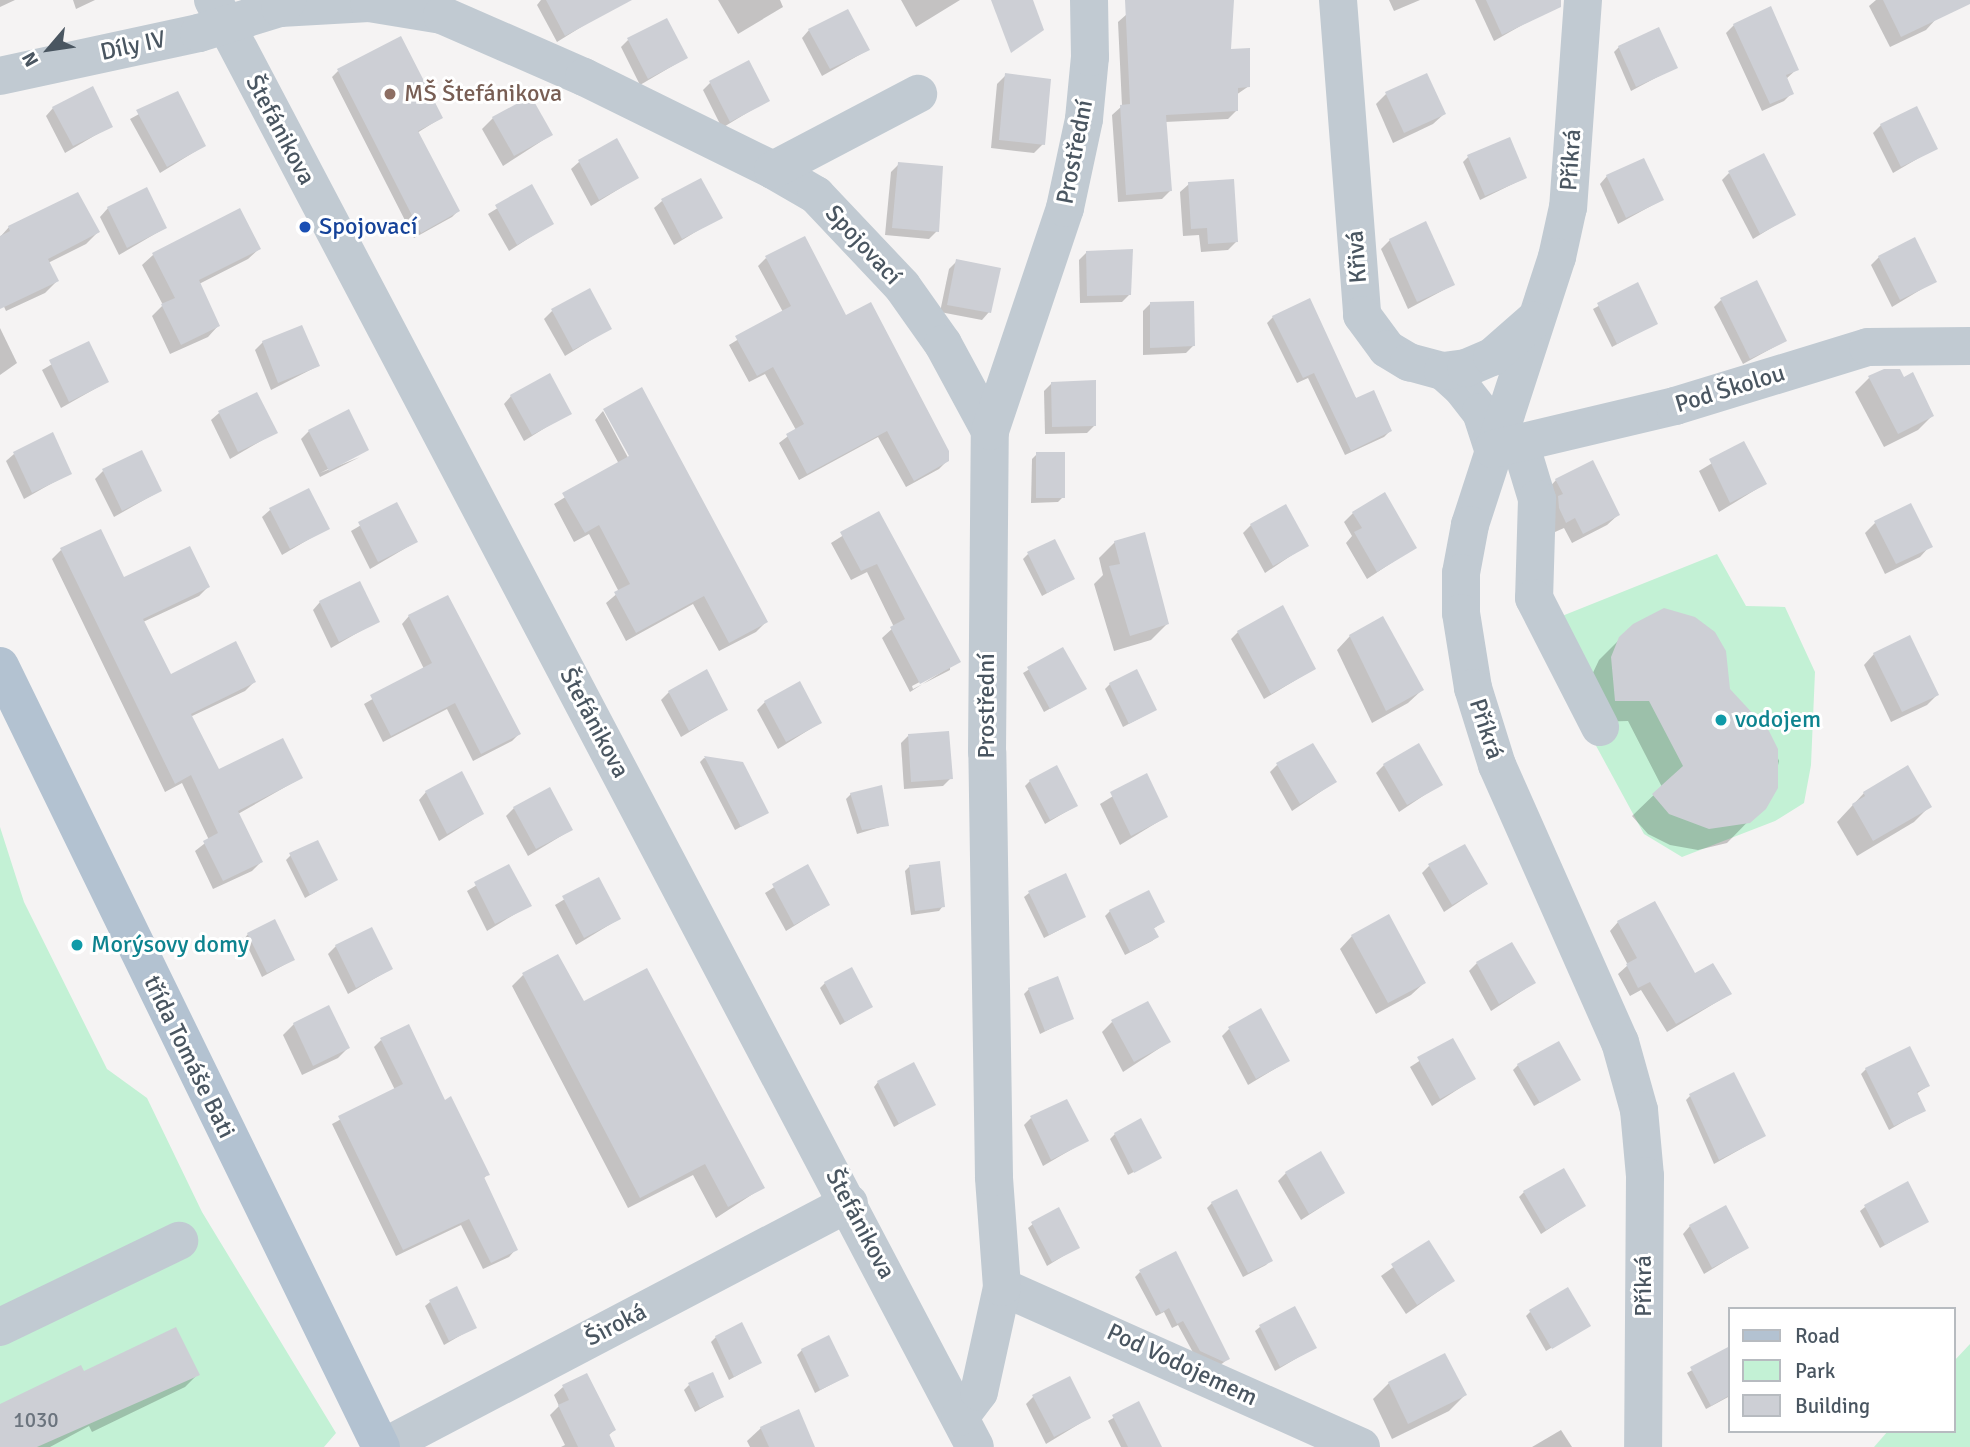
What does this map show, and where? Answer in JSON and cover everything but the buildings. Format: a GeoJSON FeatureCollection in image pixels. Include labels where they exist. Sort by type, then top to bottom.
{"type":"FeatureCollection","features":[{"type":"Feature","properties":{"kind":"main road","name":"třída Tomáše Bati"},"geometry":{"type":"LineString","coordinates":[[0,666],[382,1447]]}},
{"type":"Feature","properties":{"kind":"street","name":"Prostřední"},"geometry":{"type":"LineString","coordinates":[[967,1432],[979,1392],[1002,1287],[994,1177],[987,766],[990,431],[1065,208],[1084,119],[1090,57],[1089,0]]}},
{"type":"Feature","properties":{"kind":"street","name":"Křivá"},"geometry":{"type":"LineString","coordinates":[[1338,0],[1362,315],[1387,349],[1409,362],[1443,371]]}},
{"type":"Feature","properties":{"kind":"street","name":"Příkrá"},"geometry":{"type":"LineString","coordinates":[[1583,0],[1568,207],[1537,316],[1506,446],[1461,573],[1461,613],[1473,688],[1497,765],[1620,1042],[1639,1110],[1645,1175],[1643,1447]]}},
{"type":"Feature","properties":{"kind":"street","name":"Spojovací"},"geometry":{"type":"LineString","coordinates":[[284,4],[369,3],[442,15],[584,77],[773,170],[816,195],[902,286],[943,344],[990,431]]}},
{"type":"Feature","properties":{"kind":"street","name":"Díly IV"},"geometry":{"type":"LineString","coordinates":[[0,76],[219,13],[284,4]]}},
{"type":"Feature","properties":{"kind":"street","name":"Štefánikova"},"geometry":{"type":"LineString","coordinates":[[219,13],[849,1203],[967,1432]]}},
{"type":"Feature","properties":{"kind":"street"},"geometry":{"type":"LineString","coordinates":[[773,170],[918,94]]}},
{"type":"Feature","properties":{"kind":"street"},"geometry":{"type":"LineString","coordinates":[[1443,371],[1466,368],[1492,357],[1537,316]]}},
{"type":"Feature","properties":{"kind":"street","name":"Pod Školou"},"geometry":{"type":"LineString","coordinates":[[1506,446],[1675,406],[1868,347],[1970,346]]}},
{"type":"Feature","properties":{"kind":"street"},"geometry":{"type":"LineString","coordinates":[[1443,371],[1481,412],[1506,446],[1537,499],[1534,598],[1600,727]]}},
{"type":"Feature","properties":{"kind":"street","name":"Široká"},"geometry":{"type":"LineString","coordinates":[[382,1447],[849,1203]]}},
{"type":"Feature","properties":{"kind":"street"},"geometry":{"type":"LineString","coordinates":[[0,1327],[179,1241]]}},
{"type":"Feature","properties":{"kind":"street","name":"Pod Vodojemem"},"geometry":{"type":"LineString","coordinates":[[1002,1287],[1361,1447]]}},
{"type":"Feature","properties":{"kind":"green space"},"geometry":{"type":"Polygon","coordinates":[[[1717,554],[1746,606],[1785,607],[1815,672],[1811,765],[1804,803],[1775,821],[1682,857],[1644,834],[1532,628],[1717,554]]]}},
{"type":"Feature","properties":{"kind":"green space"},"geometry":{"type":"Polygon","coordinates":[[[0,827],[24,902],[107,1069],[147,1098],[202,1212],[336,1433],[324,1447],[0,1447],[0,827]]]}},
{"type":"Feature","properties":{"kind":"green space"},"geometry":{"type":"Polygon","coordinates":[[[1970,1344],[1970,1447],[1874,1447],[1886,1433],[1956,1433],[1956,1359],[1970,1344]]]}},
{"type":"Feature","properties":{"kind":"place","name":"MŠ Štefánikova"},"geometry":{"type":"Point","coordinates":[390,94]}},
{"type":"Feature","properties":{"kind":"place","name":"Spojovací"},"geometry":{"type":"Point","coordinates":[305,227]}},
{"type":"Feature","properties":{"kind":"place","name":"vodojem"},"geometry":{"type":"Point","coordinates":[1721,720]}},
{"type":"Feature","properties":{"kind":"place","name":"Morýsovy domy"},"geometry":{"type":"Point","coordinates":[77,945]}}]}
